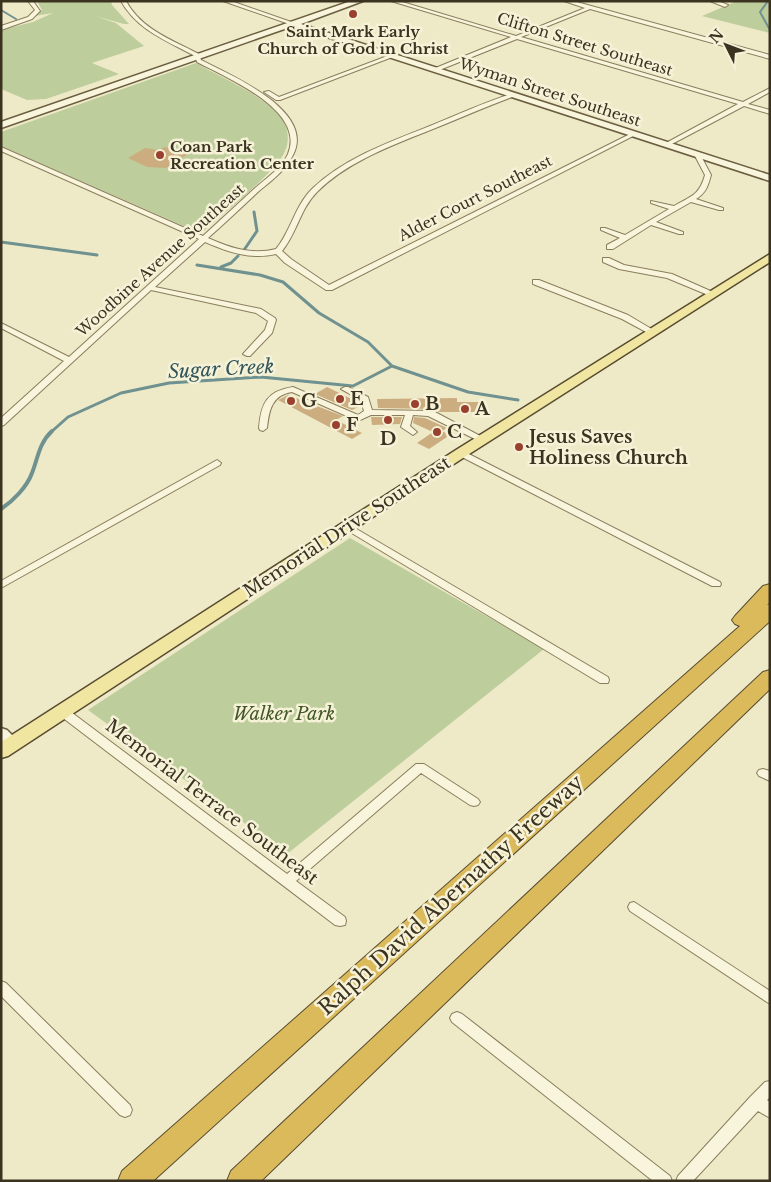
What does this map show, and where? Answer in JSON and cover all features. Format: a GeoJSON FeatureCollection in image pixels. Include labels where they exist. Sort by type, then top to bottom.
{"type":"FeatureCollection","features":[{"type":"Feature","properties":{"kind":"highway"},"geometry":{"type":"LineString","coordinates":[[669,700],[770,590]]}},
{"type":"Feature","properties":{"kind":"highway","name":"Ralph David Abernathy Freeway"},"geometry":{"type":"LineString","coordinates":[[132,1181],[770,610]]}},
{"type":"Feature","properties":{"kind":"highway"},"geometry":{"type":"LineString","coordinates":[[241,1181],[770,677]]}},
{"type":"Feature","properties":{"kind":"main road","name":"Memorial Drive Southeast"},"geometry":{"type":"LineString","coordinates":[[5,743],[63,712],[482,439],[770,257]]}},
{"type":"Feature","properties":{"kind":"street"},"geometry":{"type":"LineString","coordinates":[[1,28],[30,18],[38,10],[30,1]]}},
{"type":"Feature","properties":{"kind":"street"},"geometry":{"type":"LineString","coordinates":[[123,1],[134,17],[197,55],[197,57],[205,58],[278,98],[392,56]]}},
{"type":"Feature","properties":{"kind":"street"},"geometry":{"type":"LineString","coordinates":[[224,1],[294,24]]}},
{"type":"Feature","properties":{"kind":"street"},"geometry":{"type":"LineString","coordinates":[[1,125],[359,1]]}},
{"type":"Feature","properties":{"kind":"street","name":"Clifton Street Southeast"},"geometry":{"type":"LineString","coordinates":[[393,1],[770,112]]}},
{"type":"Feature","properties":{"kind":"street"},"geometry":{"type":"LineString","coordinates":[[566,1],[770,57]]}},
{"type":"Feature","properties":{"kind":"street"},"geometry":{"type":"LineString","coordinates":[[712,1],[725,5]]}},
{"type":"Feature","properties":{"kind":"street"},"geometry":{"type":"LineString","coordinates":[[435,70],[589,8]]}},
{"type":"Feature","properties":{"kind":"street","name":"Wyman Street Southeast"},"geometry":{"type":"LineString","coordinates":[[294,24],[770,178]]}},
{"type":"Feature","properties":{"kind":"street","name":"Woodbine Avenue Southeast"},"geometry":{"type":"LineString","coordinates":[[1,423],[70,362],[284,164],[292,152],[294,140],[292,125],[276,106],[197,57]]}},
{"type":"Feature","properties":{"kind":"street"},"geometry":{"type":"LineString","coordinates":[[668,144],[770,90]]}},
{"type":"Feature","properties":{"kind":"street"},"geometry":{"type":"LineString","coordinates":[[1,149],[202,238],[245,254],[263,255],[278,251],[292,236],[303,205],[325,181],[403,139],[513,95]]}},
{"type":"Feature","properties":{"kind":"street","name":"Alder Court Southeast"},"geometry":{"type":"LineString","coordinates":[[278,251],[288,261],[329,288],[634,134]]}},
{"type":"Feature","properties":{"kind":"street"},"geometry":{"type":"LineString","coordinates":[[610,247],[693,200],[701,193],[708,181],[708,174],[697,154]]}},
{"type":"Feature","properties":{"kind":"street"},"geometry":{"type":"LineString","coordinates":[[693,200],[721,209]]}},
{"type":"Feature","properties":{"kind":"street"},"geometry":{"type":"LineString","coordinates":[[653,202],[675,209]]}},
{"type":"Feature","properties":{"kind":"street"},"geometry":{"type":"LineString","coordinates":[[651,223],[681,233]]}},
{"type":"Feature","properties":{"kind":"street"},"geometry":{"type":"LineString","coordinates":[[603,229],[625,238]]}},
{"type":"Feature","properties":{"kind":"street"},"geometry":{"type":"LineString","coordinates":[[606,260],[622,267],[669,276],[711,293]]}},
{"type":"Feature","properties":{"kind":"street"},"geometry":{"type":"LineString","coordinates":[[536,282],[625,317],[651,331]]}},
{"type":"Feature","properties":{"kind":"street"},"geometry":{"type":"LineString","coordinates":[[150,288],[258,311],[270,317],[272,320],[269,331],[247,354]]}},
{"type":"Feature","properties":{"kind":"street"},"geometry":{"type":"LineString","coordinates":[[1,325],[70,362]]}},
{"type":"Feature","properties":{"kind":"street"},"geometry":{"type":"LineString","coordinates":[[263,428],[263,413],[270,397],[283,390],[301,391],[358,418],[369,412],[430,413],[482,439]]}},
{"type":"Feature","properties":{"kind":"street"},"geometry":{"type":"LineString","coordinates":[[345,390],[365,399],[369,412]]}},
{"type":"Feature","properties":{"kind":"street"},"geometry":{"type":"LineString","coordinates":[[410,413],[405,427],[413,432]]}},
{"type":"Feature","properties":{"kind":"street"},"geometry":{"type":"LineString","coordinates":[[461,453],[716,584]]}},
{"type":"Feature","properties":{"kind":"street"},"geometry":{"type":"LineString","coordinates":[[1,585],[217,463]]}},
{"type":"Feature","properties":{"kind":"street"},"geometry":{"type":"LineString","coordinates":[[348,527],[604,680]]}},
{"type":"Feature","properties":{"kind":"street","name":"Memorial Terrace Southeast"},"geometry":{"type":"LineString","coordinates":[[63,712],[340,921]]}},
{"type":"Feature","properties":{"kind":"street"},"geometry":{"type":"LineString","coordinates":[[287,881],[420,767],[474,802]]}},
{"type":"Feature","properties":{"kind":"street"},"geometry":{"type":"LineString","coordinates":[[634,907],[770,998]]}},
{"type":"Feature","properties":{"kind":"street"},"geometry":{"type":"LineString","coordinates":[[1,987],[125,1110]]}},
{"type":"Feature","properties":{"kind":"street"},"geometry":{"type":"LineString","coordinates":[[457,1018],[665,1181]]}},
{"type":"Feature","properties":{"kind":"street"},"geometry":{"type":"LineString","coordinates":[[683,1181],[770,1087]]}},
{"type":"Feature","properties":{"kind":"street"},"geometry":{"type":"LineString","coordinates":[[756,1101],[770,1111]]}},
{"type":"Feature","properties":{"kind":"green space"},"geometry":{"type":"Polygon","coordinates":[[[37,1],[111,1],[112,5],[129,24],[95,16],[116,23],[144,46],[92,63],[119,74],[46,99],[27,100],[1,89],[1,30],[33,22],[53,13],[35,16],[42,10],[37,1]]]}},
{"type":"Feature","properties":{"kind":"green space"},"geometry":{"type":"Polygon","coordinates":[[[737,1],[770,1],[770,33],[702,16],[737,1]]]}},
{"type":"Feature","properties":{"kind":"green space"},"geometry":{"type":"Polygon","coordinates":[[[196,63],[249,91],[268,105],[283,121],[288,136],[285,151],[272,169],[204,231],[195,231],[1,146],[1,132],[196,63]]]}},
{"type":"Feature","properties":{"kind":"green space","name":"Walker Park"},"geometry":{"type":"Polygon","coordinates":[[[350,538],[544,649],[287,854],[88,710],[350,538]]]}},
{"type":"Feature","properties":{"kind":"building","name":"Coan Park Recreation Center"},"geometry":{"type":"Polygon","coordinates":[[[165,147],[190,153],[166,168],[147,167],[128,158],[145,148],[158,150],[165,147]]]}},
{"type":"Feature","properties":{"kind":"building","name":"E"},"geometry":{"type":"Polygon","coordinates":[[[327,387],[360,403],[361,406],[352,410],[315,394],[327,387]]]}},
{"type":"Feature","properties":{"kind":"building"},"geometry":{"type":"Polygon","coordinates":[[[288,395],[343,416],[336,420],[362,433],[352,439],[278,400],[288,395]]]}},
{"type":"Feature","properties":{"kind":"building"},"geometry":{"type":"Polygon","coordinates":[[[457,398],[457,402],[481,402],[482,412],[439,412],[433,409],[378,408],[377,399],[457,398]]]}},
{"type":"Feature","properties":{"kind":"building","name":"D"},"geometry":{"type":"Polygon","coordinates":[[[371,417],[402,417],[400,424],[372,425],[371,417]]]}},
{"type":"Feature","properties":{"kind":"building","name":"C"},"geometry":{"type":"Polygon","coordinates":[[[414,417],[425,418],[447,428],[442,431],[450,435],[429,449],[417,443],[433,432],[413,423],[414,417]]]}},
{"type":"Feature","properties":{"kind":"waterway"},"geometry":{"type":"LineString","coordinates":[[768,1],[760,12],[770,30]]}},
{"type":"Feature","properties":{"kind":"waterway"},"geometry":{"type":"LineString","coordinates":[[1,10],[16,19]]}},
{"type":"Feature","properties":{"kind":"waterway"},"geometry":{"type":"LineString","coordinates":[[244,250],[257,231],[254,212]]}},
{"type":"Feature","properties":{"kind":"waterway"},"geometry":{"type":"LineString","coordinates":[[1,242],[97,255]]}},
{"type":"Feature","properties":{"kind":"waterway"},"geometry":{"type":"LineString","coordinates":[[221,267],[231,263],[238,256]]}},
{"type":"Feature","properties":{"kind":"waterway"},"geometry":{"type":"LineString","coordinates":[[197,265],[260,275],[283,282],[319,313],[368,342],[392,366]]}},
{"type":"Feature","properties":{"kind":"waterway","name":"Sugar Creek"},"geometry":{"type":"LineString","coordinates":[[51,432],[68,417],[121,393],[169,383],[261,377],[353,386],[392,366]]}},
{"type":"Feature","properties":{"kind":"waterway","name":"Sugar Creek"},"geometry":{"type":"LineString","coordinates":[[392,366],[468,392],[518,400]]}},
{"type":"Feature","properties":{"kind":"waterway","name":"Sugar Creek"},"geometry":{"type":"LineString","coordinates":[[1,509],[15,498],[27,483],[42,446],[51,432]]}},
{"type":"Feature","properties":{"kind":"place","name":"Saint Mark Early Church of God in Christ"},"geometry":{"type":"Point","coordinates":[353,14]}},
{"type":"Feature","properties":{"kind":"place","name":"Coan Park Recreation Center"},"geometry":{"type":"Point","coordinates":[160,155]}},
{"type":"Feature","properties":{"kind":"place","name":"E"},"geometry":{"type":"Point","coordinates":[340,399]}},
{"type":"Feature","properties":{"kind":"place","name":"G"},"geometry":{"type":"Point","coordinates":[291,401]}},
{"type":"Feature","properties":{"kind":"place","name":"B"},"geometry":{"type":"Point","coordinates":[415,404]}},
{"type":"Feature","properties":{"kind":"place","name":"A"},"geometry":{"type":"Point","coordinates":[465,409]}},
{"type":"Feature","properties":{"kind":"place","name":"D"},"geometry":{"type":"Point","coordinates":[388,420]}},
{"type":"Feature","properties":{"kind":"place","name":"F"},"geometry":{"type":"Point","coordinates":[336,425]}},
{"type":"Feature","properties":{"kind":"place","name":"C"},"geometry":{"type":"Point","coordinates":[437,432]}},
{"type":"Feature","properties":{"kind":"place","name":"Jesus Saves Holiness Church"},"geometry":{"type":"Point","coordinates":[519,447]}}]}
